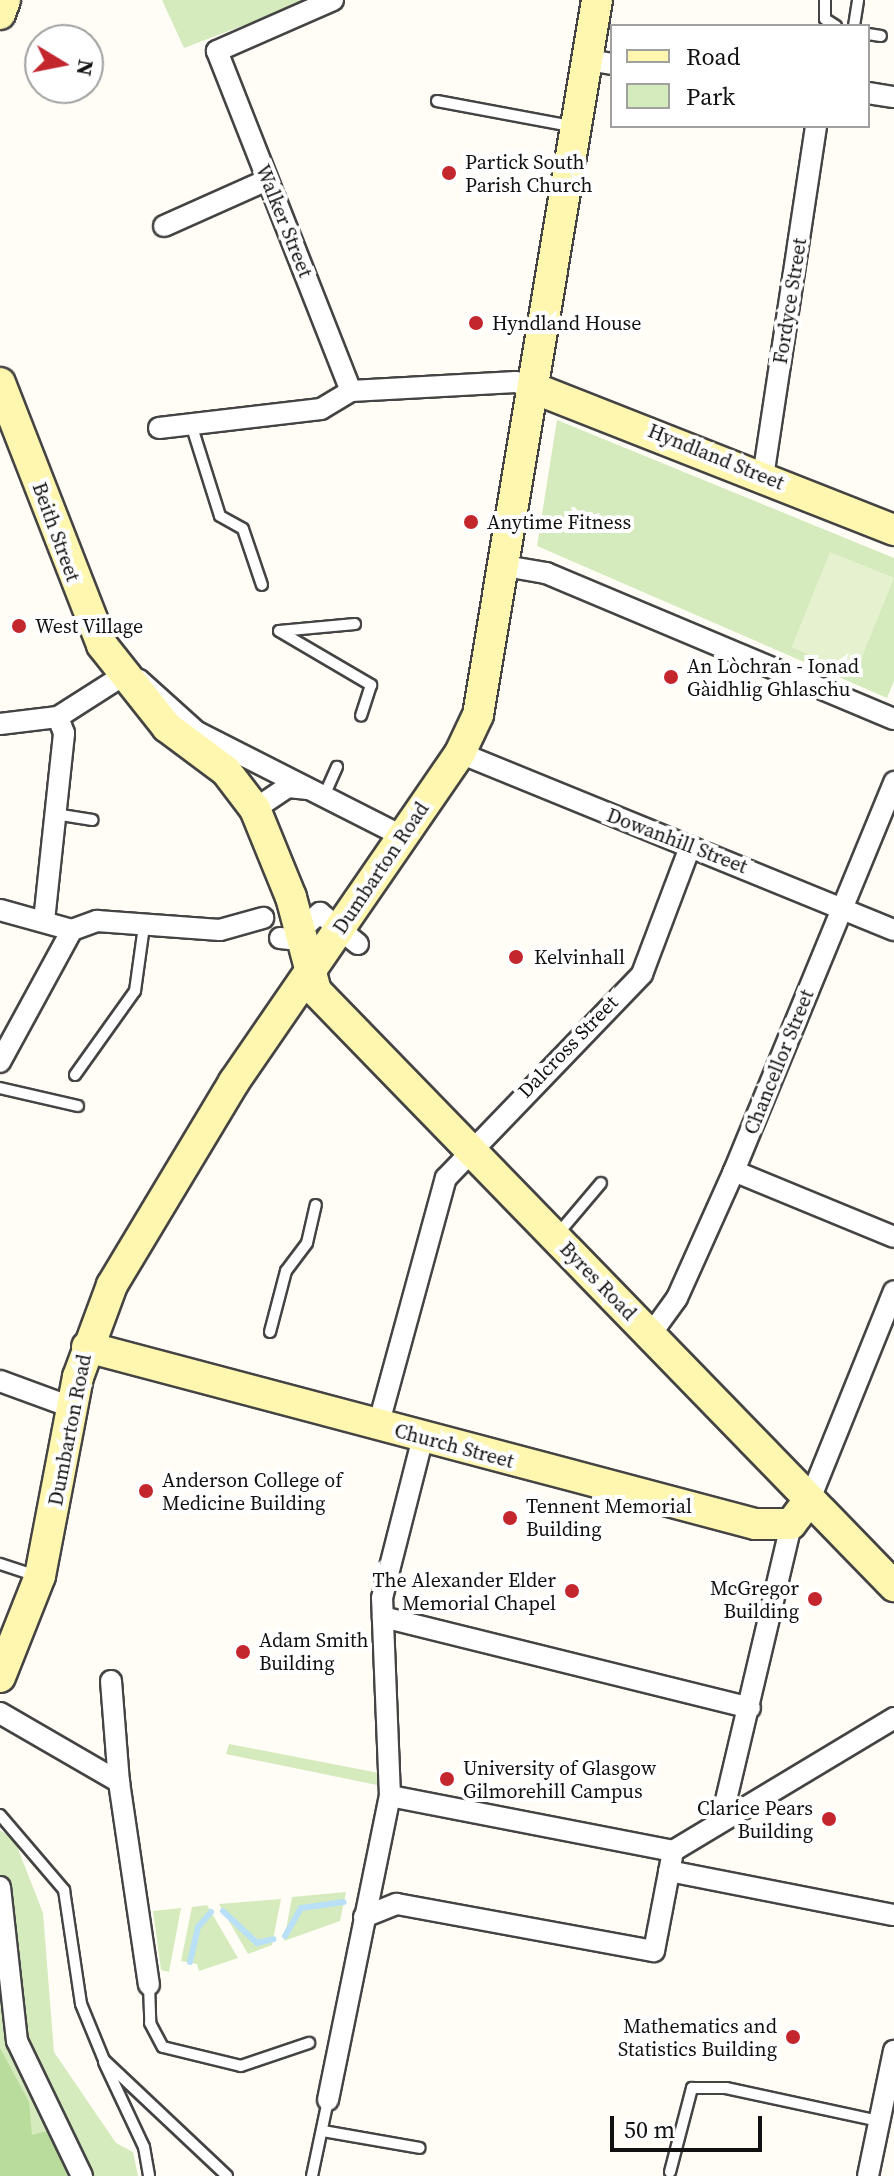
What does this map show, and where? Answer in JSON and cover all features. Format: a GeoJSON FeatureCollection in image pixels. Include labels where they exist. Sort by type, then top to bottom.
{"type":"FeatureCollection","features":[{"type":"Feature","properties":{"kind":"street"},"geometry":{"type":"LineString","coordinates":[[0,14],[5,0]]}},
{"type":"Feature","properties":{"kind":"street","name":"Walker Street"},"geometry":{"type":"LineString","coordinates":[[333,0],[217,51],[351,391]]}},
{"type":"Feature","properties":{"kind":"street","name":"Dumbarton Road"},"geometry":{"type":"LineString","coordinates":[[0,1677],[40,1576],[71,1407],[87,1347],[112,1285],[168,1190],[306,974],[349,936],[402,836],[460,753],[483,697],[577,127],[600,62],[597,0]]}},
{"type":"Feature","properties":{"kind":"street"},"geometry":{"type":"LineString","coordinates":[[870,93],[894,97]]}},
{"type":"Feature","properties":{"kind":"street","name":"Fordyce Street"},"geometry":{"type":"LineString","coordinates":[[763,477],[816,128]]}},
{"type":"Feature","properties":{"kind":"street"},"geometry":{"type":"LineString","coordinates":[[164,226],[267,180]]}},
{"type":"Feature","properties":{"kind":"street"},"geometry":{"type":"LineString","coordinates":[[159,428],[321,409],[351,391],[516,382],[536,389]]}},
{"type":"Feature","properties":{"kind":"street","name":"Beith Street"},"geometry":{"type":"LineString","coordinates":[[0,383],[79,596],[122,676],[167,727],[226,771],[255,809],[290,934],[306,974]]}},
{"type":"Feature","properties":{"kind":"street","name":"Hyndland Street"},"geometry":{"type":"LineString","coordinates":[[536,389],[894,530]]}},
{"type":"Feature","properties":{"kind":"street"},"geometry":{"type":"LineString","coordinates":[[505,566],[546,573],[894,719]]}},
{"type":"Feature","properties":{"kind":"street"},"geometry":{"type":"LineString","coordinates":[[0,724],[58,717],[122,676],[139,680],[197,732],[402,836]]}},
{"type":"Feature","properties":{"kind":"street"},"geometry":{"type":"LineString","coordinates":[[44,921],[64,733],[58,717]]}},
{"type":"Feature","properties":{"kind":"street","name":"Dowanhill Street"},"geometry":{"type":"LineString","coordinates":[[460,753],[894,930]]}},
{"type":"Feature","properties":{"kind":"street","name":"Chancellor Street"},"geometry":{"type":"LineString","coordinates":[[651,1334],[677,1298],[734,1171],[894,782]]}},
{"type":"Feature","properties":{"kind":"street"},"geometry":{"type":"LineString","coordinates":[[255,809],[288,787],[318,793]]}},
{"type":"Feature","properties":{"kind":"street","name":"Dalcross Street"},"geometry":{"type":"LineString","coordinates":[[378,1426],[446,1178],[642,974],[690,847]]}},
{"type":"Feature","properties":{"kind":"street"},"geometry":{"type":"LineString","coordinates":[[0,910],[72,930],[97,921],[220,930],[263,918]]}},
{"type":"Feature","properties":{"kind":"street"},"geometry":{"type":"LineString","coordinates":[[290,934],[320,913],[349,936]]}},
{"type":"Feature","properties":{"kind":"street"},"geometry":{"type":"LineString","coordinates":[[0,1062],[72,930]]}},
{"type":"Feature","properties":{"kind":"street","name":"Byres Road"},"geometry":{"type":"LineString","coordinates":[[306,974],[469,1152],[651,1334],[894,1586]]}},
{"type":"Feature","properties":{"kind":"street"},"geometry":{"type":"LineString","coordinates":[[734,1171],[894,1237]]}},
{"type":"Feature","properties":{"kind":"street"},"geometry":{"type":"LineString","coordinates":[[722,1817],[791,1524],[810,1499],[894,1291]]}},
{"type":"Feature","properties":{"kind":"street","name":"Church Street"},"geometry":{"type":"LineString","coordinates":[[87,1347],[256,1387],[378,1426],[755,1524],[791,1524]]}},
{"type":"Feature","properties":{"kind":"street"},"geometry":{"type":"LineString","coordinates":[[0,1381],[71,1407]]}},
{"type":"Feature","properties":{"kind":"street"},"geometry":{"type":"LineString","coordinates":[[328,2100],[390,1796],[383,1617],[423,1437]]}},
{"type":"Feature","properties":{"kind":"street"},"geometry":{"type":"LineString","coordinates":[[383,1617],[750,1708]]}},
{"type":"Feature","properties":{"kind":"street"},"geometry":{"type":"LineString","coordinates":[[111,1681],[119,1782],[149,1985]]}},
{"type":"Feature","properties":{"kind":"street"},"geometry":{"type":"LineString","coordinates":[[0,1713],[119,1782]]}},
{"type":"Feature","properties":{"kind":"street"},"geometry":{"type":"LineString","coordinates":[[364,1917],[397,1904],[654,1951],[671,1861],[722,1817],[894,1718]]}},
{"type":"Feature","properties":{"kind":"street"},"geometry":{"type":"LineString","coordinates":[[390,1796],[894,1915]]}},
{"type":"Feature","properties":{"kind":"street"},"geometry":{"type":"LineString","coordinates":[[0,1887],[11,1938],[7,2024],[82,2176]]}},
{"type":"Feature","properties":{"kind":"street"},"geometry":{"type":"LineString","coordinates":[[868,2176],[894,2051]]}},
{"type":"Feature","properties":{"kind":"lane"},"geometry":{"type":"LineString","coordinates":[[825,0],[825,19],[833,24]]}},
{"type":"Feature","properties":{"kind":"lane"},"geometry":{"type":"LineString","coordinates":[[854,24],[858,0]]}},
{"type":"Feature","properties":{"kind":"lane"},"geometry":{"type":"LineString","coordinates":[[870,34],[881,36]]}},
{"type":"Feature","properties":{"kind":"lane"},"geometry":{"type":"LineString","coordinates":[[437,101],[577,127]]}},
{"type":"Feature","properties":{"kind":"lane"},"geometry":{"type":"LineString","coordinates":[[191,424],[220,516],[243,529],[262,585]]}},
{"type":"Feature","properties":{"kind":"lane"},"geometry":{"type":"LineString","coordinates":[[355,624],[279,631],[371,685],[361,715]]}},
{"type":"Feature","properties":{"kind":"lane"},"geometry":{"type":"LineString","coordinates":[[318,793],[337,767]]}},
{"type":"Feature","properties":{"kind":"lane"},"geometry":{"type":"LineString","coordinates":[[55,814],[93,820]]}},
{"type":"Feature","properties":{"kind":"lane"},"geometry":{"type":"LineString","coordinates":[[75,1075],[135,991],[144,926]]}},
{"type":"Feature","properties":{"kind":"lane"},"geometry":{"type":"LineString","coordinates":[[0,1088],[78,1106]]}},
{"type":"Feature","properties":{"kind":"lane"},"geometry":{"type":"LineString","coordinates":[[555,1237],[601,1183]]}},
{"type":"Feature","properties":{"kind":"lane"},"geometry":{"type":"LineString","coordinates":[[270,1332],[286,1271],[307,1243],[316,1205]]}},
{"type":"Feature","properties":{"kind":"lane"},"geometry":{"type":"LineString","coordinates":[[0,1564],[40,1576]]}},
{"type":"Feature","properties":{"kind":"lane"},"geometry":{"type":"LineString","coordinates":[[0,1815],[64,1890],[81,2004],[144,2147],[149,2176]]}},
{"type":"Feature","properties":{"kind":"lane"},"geometry":{"type":"LineString","coordinates":[[149,1985],[150,2023],[163,2047],[241,2066],[309,2043]]}},
{"type":"Feature","properties":{"kind":"lane"},"geometry":{"type":"LineString","coordinates":[[104,2060],[227,2176]]}},
{"type":"Feature","properties":{"kind":"lane"},"geometry":{"type":"LineString","coordinates":[[670,2172],[687,2091],[726,2088],[879,2121]]}},
{"type":"Feature","properties":{"kind":"lane"},"geometry":{"type":"LineString","coordinates":[[311,2175],[328,2100]]}},
{"type":"Feature","properties":{"kind":"lane"},"geometry":{"type":"LineString","coordinates":[[323,2131],[420,2148]]}},
{"type":"Feature","properties":{"kind":"green space"},"geometry":{"type":"Polygon","coordinates":[[[162,0],[310,0],[184,48],[162,0]]]}},
{"type":"Feature","properties":{"kind":"green space"},"geometry":{"type":"Polygon","coordinates":[[[557,420],[894,558],[894,681],[887,698],[537,546],[557,420]]]}},
{"type":"Feature","properties":{"kind":"green space"},"geometry":{"type":"Polygon","coordinates":[[[830,552],[894,578],[855,673],[791,647],[830,552]]]}},
{"type":"Feature","properties":{"kind":"green space"},"geometry":{"type":"Polygon","coordinates":[[[229,1744],[379,1773],[377,1785],[226,1754],[229,1744]]]}},
{"type":"Feature","properties":{"kind":"green space"},"geometry":{"type":"Polygon","coordinates":[[[0,1830],[15,1841],[43,1913],[54,2052],[116,2143],[133,2152],[138,2176],[0,2176],[0,1830]]]}},
{"type":"Feature","properties":{"kind":"green space"},"geometry":{"type":"Polygon","coordinates":[[[346,1892],[340,1921],[284,1941],[292,1897],[346,1892]]]}},
{"type":"Feature","properties":{"kind":"green space"},"geometry":{"type":"Polygon","coordinates":[[[281,1899],[272,1945],[248,1954],[219,1904],[281,1899]]]}},
{"type":"Feature","properties":{"kind":"green space"},"geometry":{"type":"Polygon","coordinates":[[[207,1905],[238,1958],[199,1971],[197,1964],[181,1961],[192,1907],[207,1905]]]}},
{"type":"Feature","properties":{"kind":"green space"},"geometry":{"type":"Polygon","coordinates":[[[181,1908],[169,1972],[161,1970],[153,1911],[181,1908]]]}},
{"type":"Feature","properties":{"kind":"green space"},"geometry":{"type":"Polygon","coordinates":[[[0,2048],[29,2102],[32,2135],[50,2130],[67,2176],[0,2176],[0,2048]]]}},
{"type":"Feature","properties":{"kind":"waterway"},"geometry":{"type":"LineString","coordinates":[[285,1936],[301,1908],[344,1902]]}},
{"type":"Feature","properties":{"kind":"waterway"},"geometry":{"type":"LineString","coordinates":[[223,1911],[257,1943],[274,1939]]}},
{"type":"Feature","properties":{"kind":"waterway"},"geometry":{"type":"LineString","coordinates":[[190,1962],[198,1927],[211,1912]]}},
{"type":"Feature","properties":{"kind":"place","name":"Partick South Parish Church"},"geometry":{"type":"Point","coordinates":[449,173]}},
{"type":"Feature","properties":{"kind":"place","name":"Hyndland House"},"geometry":{"type":"Point","coordinates":[476,323]}},
{"type":"Feature","properties":{"kind":"place","name":"Anytime Fitness"},"geometry":{"type":"Point","coordinates":[471,522]}},
{"type":"Feature","properties":{"kind":"place","name":"West Village"},"geometry":{"type":"Point","coordinates":[19,626]}},
{"type":"Feature","properties":{"kind":"place","name":"An Lòchran - Ionad Gàidhlig Ghlaschu"},"geometry":{"type":"Point","coordinates":[671,677]}},
{"type":"Feature","properties":{"kind":"place","name":"Kelvinhall"},"geometry":{"type":"Point","coordinates":[516,957]}},
{"type":"Feature","properties":{"kind":"place","name":"Anderson College of Medicine Building"},"geometry":{"type":"Point","coordinates":[146,1491]}},
{"type":"Feature","properties":{"kind":"place","name":"Tennent Memorial Building"},"geometry":{"type":"Point","coordinates":[510,1518]}},
{"type":"Feature","properties":{"kind":"place","name":"The Alexander Elder Memorial Chapel"},"geometry":{"type":"Point","coordinates":[572,1591]}},
{"type":"Feature","properties":{"kind":"place","name":"McGregor Building"},"geometry":{"type":"Point","coordinates":[815,1599]}},
{"type":"Feature","properties":{"kind":"place","name":"Adam Smith Building"},"geometry":{"type":"Point","coordinates":[243,1652]}},
{"type":"Feature","properties":{"kind":"place","name":"University of Glasgow Gilmorehill Campus"},"geometry":{"type":"Point","coordinates":[447,1779]}},
{"type":"Feature","properties":{"kind":"place","name":"Clarice Pears Building"},"geometry":{"type":"Point","coordinates":[829,1819]}},
{"type":"Feature","properties":{"kind":"place","name":"Mathematics and Statistics Building"},"geometry":{"type":"Point","coordinates":[793,2037]}}]}
